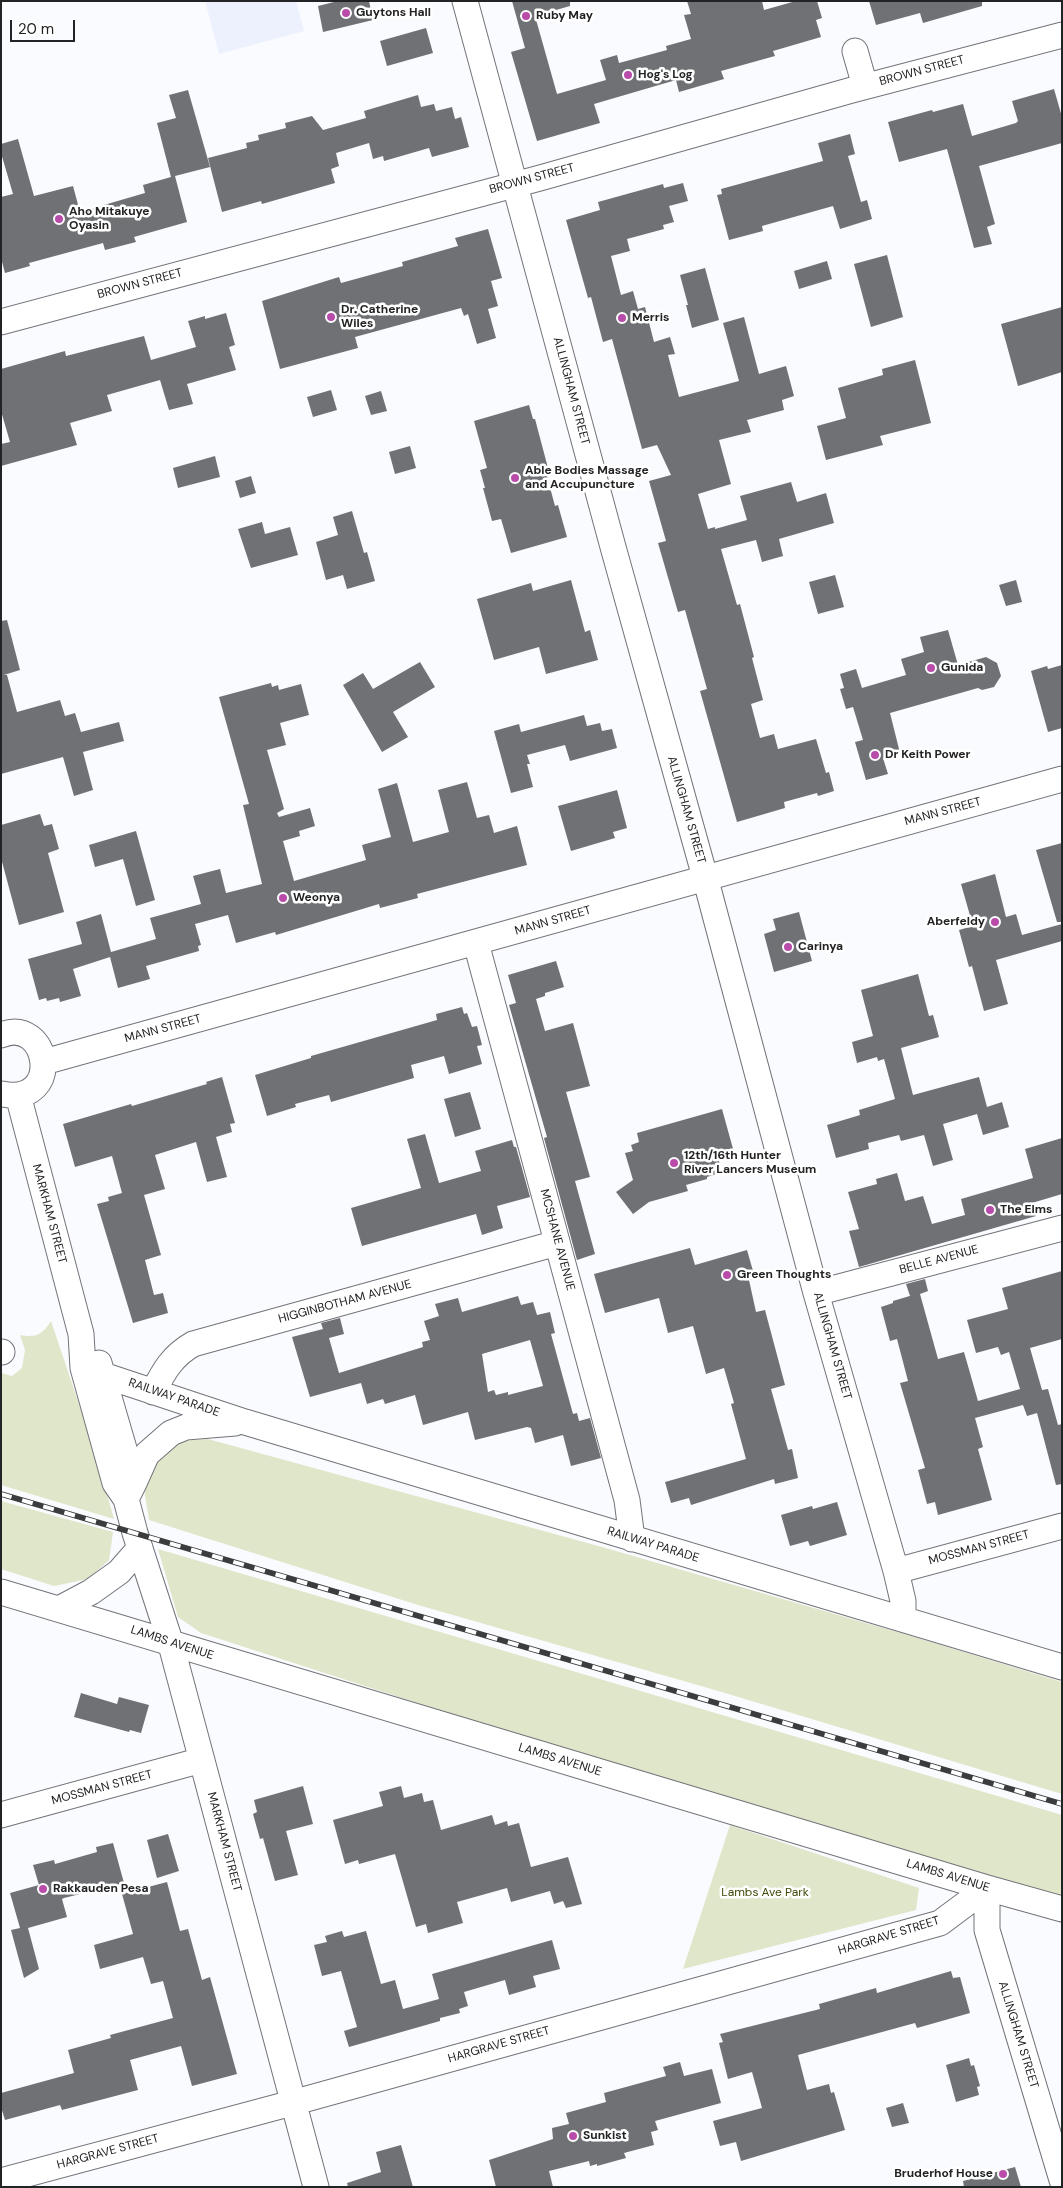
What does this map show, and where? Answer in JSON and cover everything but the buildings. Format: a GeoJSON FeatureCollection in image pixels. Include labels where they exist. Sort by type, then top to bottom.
{"type":"FeatureCollection","features":[{"type":"Feature","properties":{"kind":"street","name":"ALLINGHAM STREET"},"geometry":{"type":"LineString","coordinates":[[465,1],[705,877],[816,1293],[896,1571],[903,1601],[903,1619]]}},
{"type":"Feature","properties":{"kind":"street","name":"BROWN STREET"},"geometry":{"type":"LineString","coordinates":[[1,322],[515,184],[865,86],[1062,35]]}},
{"type":"Feature","properties":{"kind":"street"},"geometry":{"type":"LineString","coordinates":[[855,51],[865,86]]}},
{"type":"Feature","properties":{"kind":"street","name":"MANN STREET"},"geometry":{"type":"LineString","coordinates":[[44,1062],[1062,779]]}},
{"type":"Feature","properties":{"kind":"street","name":"MCSHANE AVENUE"},"geometry":{"type":"LineString","coordinates":[[476,943],[627,1500],[632,1539]]}},
{"type":"Feature","properties":{"kind":"street"},"geometry":{"type":"LineString","coordinates":[[2,1030],[25,1035],[34,1041],[40,1049],[44,1062],[37,1084],[30,1090],[10,1094]]}},
{"type":"Feature","properties":{"kind":"street","name":"MARKHAM STREET"},"geometry":{"type":"LineString","coordinates":[[10,1094],[81,1334],[83,1368],[115,1483],[130,1491]]}},
{"type":"Feature","properties":{"kind":"street","name":"BELLE AVENUE"},"geometry":{"type":"LineString","coordinates":[[816,1293],[1062,1228]]}},
{"type":"Feature","properties":{"kind":"street","name":"HIGGINBOTHAM AVENUE"},"geometry":{"type":"LineString","coordinates":[[153,1392],[167,1364],[180,1352],[193,1344],[557,1243]]}},
{"type":"Feature","properties":{"kind":"street","name":"MARKHAM STREET"},"geometry":{"type":"LineString","coordinates":[[81,1334],[99,1363],[103,1375],[130,1491],[140,1548],[170,1641],[316,2187]]}},
{"type":"Feature","properties":{"kind":"street","name":"RAILWAY PARADE"},"geometry":{"type":"LineString","coordinates":[[103,1375],[244,1422],[1062,1667]]}},
{"type":"Feature","properties":{"kind":"street","name":"RAILWAY PARADE"},"geometry":{"type":"LineString","coordinates":[[130,1491],[147,1454],[171,1433],[186,1427],[244,1422]]}},
{"type":"Feature","properties":{"kind":"street","name":"MOSSMAN STREET"},"geometry":{"type":"LineString","coordinates":[[896,1571],[1062,1526]]}},
{"type":"Feature","properties":{"kind":"street"},"geometry":{"type":"LineString","coordinates":[[59,1609],[91,1592],[119,1572],[140,1548]]}},
{"type":"Feature","properties":{"kind":"street","name":"LAMBS AVENUE"},"geometry":{"type":"LineString","coordinates":[[1,1592],[170,1641],[225,1660],[986,1888],[1062,1909]]}},
{"type":"Feature","properties":{"kind":"street","name":"MOSSMAN STREET"},"geometry":{"type":"LineString","coordinates":[[1,1815],[202,1760]]}},
{"type":"Feature","properties":{"kind":"street","name":"ALLINGHAM STREET"},"geometry":{"type":"LineString","coordinates":[[986,1888],[987,1930],[1062,2180]]}},
{"type":"Feature","properties":{"kind":"street","name":"HARGRAVE STREET"},"geometry":{"type":"LineString","coordinates":[[1,2180],[292,2103],[940,1923],[986,1888]]}},
{"type":"Feature","properties":{"kind":"shaded area"},"geometry":{"type":"Polygon","coordinates":[[[205,1],[296,1],[304,31],[219,54],[205,1]]]}},
{"type":"Feature","properties":{"kind":"green space"},"geometry":{"type":"Polygon","coordinates":[[[51,1321],[94,1449],[114,1519],[1,1485],[1,1373],[12,1376],[22,1368],[25,1350],[20,1335],[34,1336],[45,1330],[51,1321]]]}},
{"type":"Feature","properties":{"kind":"green space"},"geometry":{"type":"Polygon","coordinates":[[[208,1439],[602,1547],[911,1636],[1062,1682],[1062,1794],[715,1690],[418,1605],[149,1520],[144,1489],[151,1465],[179,1441],[208,1439]]]}},
{"type":"Feature","properties":{"kind":"green space"},"geometry":{"type":"Polygon","coordinates":[[[1,1501],[113,1532],[109,1560],[88,1579],[54,1586],[1,1569],[1,1501]]]}},
{"type":"Feature","properties":{"kind":"green space"},"geometry":{"type":"Polygon","coordinates":[[[158,1549],[1062,1815],[1062,1898],[504,1731],[201,1633],[178,1617],[158,1549]]]}},
{"type":"Feature","properties":{"kind":"green space","name":"Lambs Ave Park"},"geometry":{"type":"Polygon","coordinates":[[[730,1825],[919,1888],[916,1910],[683,1969],[730,1825]]]}},
{"type":"Feature","properties":{"kind":"railway"},"geometry":{"type":"LineString","coordinates":[[1,1494],[1062,1804]]}},
{"type":"Feature","properties":{"kind":"place","name":"Guytons Hall"},"geometry":{"type":"Point","coordinates":[346,13]}},
{"type":"Feature","properties":{"kind":"place","name":"Ruby May"},"geometry":{"type":"Point","coordinates":[526,16]}},
{"type":"Feature","properties":{"kind":"place","name":"Hog's Log"},"geometry":{"type":"Point","coordinates":[628,75]}},
{"type":"Feature","properties":{"kind":"place","name":"Aho Mitakuye Oyasin"},"geometry":{"type":"Point","coordinates":[59,219]}},
{"type":"Feature","properties":{"kind":"place","name":"Dr. Catherine Wiles"},"geometry":{"type":"Point","coordinates":[331,317]}},
{"type":"Feature","properties":{"kind":"place","name":"Merris"},"geometry":{"type":"Point","coordinates":[622,318]}},
{"type":"Feature","properties":{"kind":"place","name":"Able Bodies Massage and Accupuncture"},"geometry":{"type":"Point","coordinates":[515,478]}},
{"type":"Feature","properties":{"kind":"place","name":"Gunida"},"geometry":{"type":"Point","coordinates":[931,668]}},
{"type":"Feature","properties":{"kind":"place","name":"Dr Keith Power"},"geometry":{"type":"Point","coordinates":[875,755]}},
{"type":"Feature","properties":{"kind":"place","name":"Weonya"},"geometry":{"type":"Point","coordinates":[283,898]}},
{"type":"Feature","properties":{"kind":"place","name":"Aberfeldy"},"geometry":{"type":"Point","coordinates":[995,922]}},
{"type":"Feature","properties":{"kind":"place","name":"Carinya"},"geometry":{"type":"Point","coordinates":[788,947]}},
{"type":"Feature","properties":{"kind":"place","name":"12th/16th Hunter River Lancers Museum"},"geometry":{"type":"Point","coordinates":[674,1163]}},
{"type":"Feature","properties":{"kind":"place","name":"The Elms"},"geometry":{"type":"Point","coordinates":[990,1210]}},
{"type":"Feature","properties":{"kind":"place","name":"Green Thoughts"},"geometry":{"type":"Point","coordinates":[727,1275]}},
{"type":"Feature","properties":{"kind":"place","name":"Rakkauden Pesa"},"geometry":{"type":"Point","coordinates":[43,1889]}},
{"type":"Feature","properties":{"kind":"place","name":"Sunkist"},"geometry":{"type":"Point","coordinates":[573,2136]}},
{"type":"Feature","properties":{"kind":"place","name":"Bruderhof House"},"geometry":{"type":"Point","coordinates":[1003,2174]}}]}
